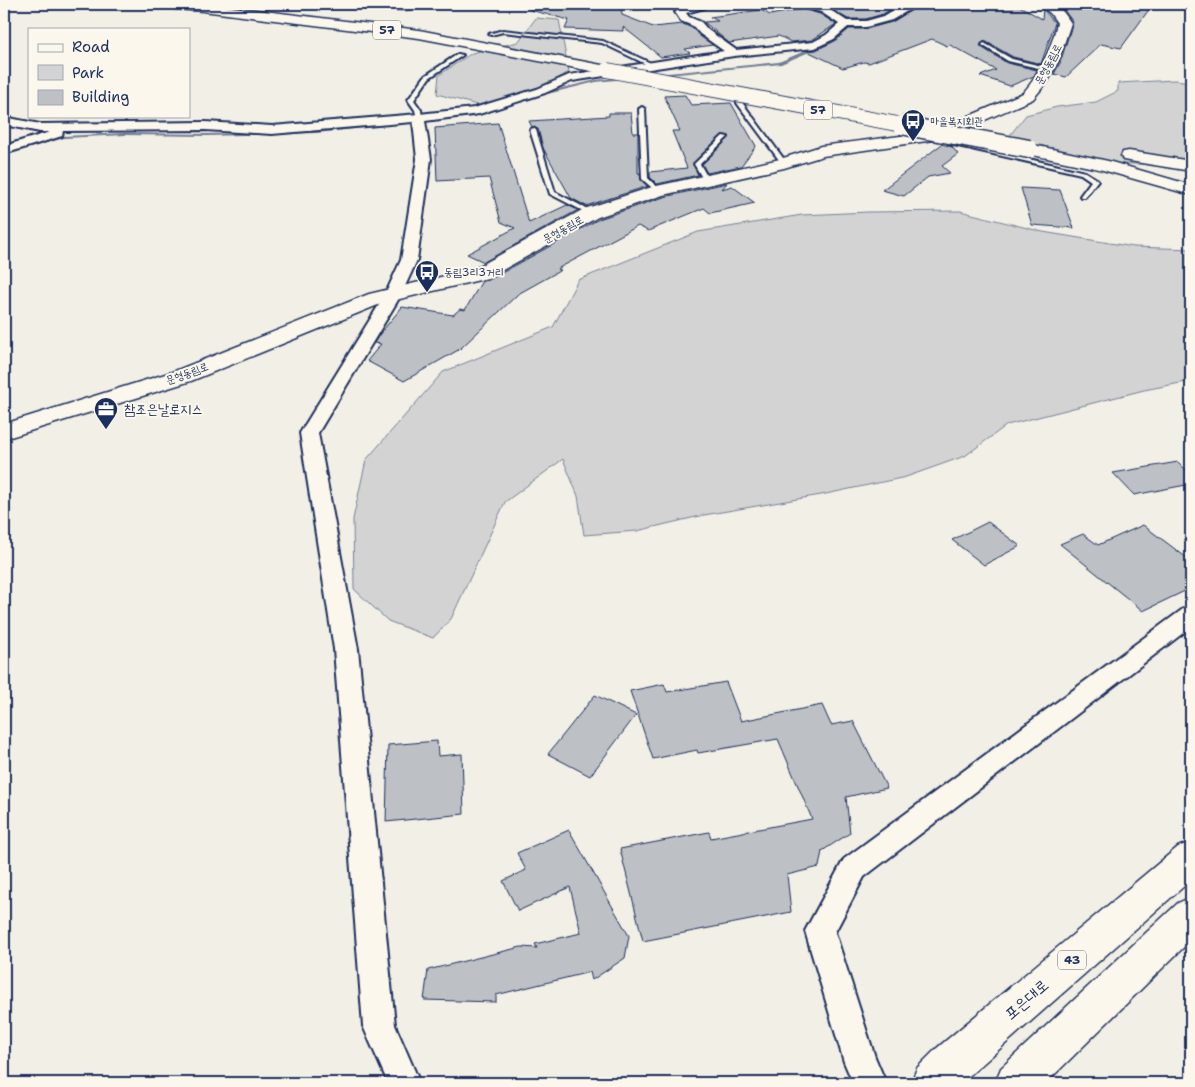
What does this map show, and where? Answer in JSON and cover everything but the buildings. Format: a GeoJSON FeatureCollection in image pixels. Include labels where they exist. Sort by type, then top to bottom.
{"type":"FeatureCollection","features":[{"type":"Feature","properties":{"kind":"main road","name":"57"},"geometry":{"type":"LineString","coordinates":[[164,4],[203,7],[419,34],[607,70],[1031,145],[1191,165]]}},
{"type":"Feature","properties":{"kind":"main road","name":"57"},"geometry":{"type":"LineString","coordinates":[[222,4],[422,29],[626,64],[1191,176]]}},
{"type":"Feature","properties":{"kind":"main road","name":"문형동림로"},"geometry":{"type":"LineString","coordinates":[[4,432],[183,376],[376,298],[481,274],[591,213],[658,191],[784,163],[821,151],[935,136],[1028,96],[1038,86],[1061,40],[1064,23],[1055,10],[1045,4]]}},
{"type":"Feature","properties":{"kind":"main road"},"geometry":{"type":"LineString","coordinates":[[1031,145],[1191,190]]}},
{"type":"Feature","properties":{"kind":"main road","name":"포은대로"},"geometry":{"type":"LineString","coordinates":[[942,1073],[1191,858]]}},
{"type":"Feature","properties":{"kind":"main road"},"geometry":{"type":"LineString","coordinates":[[1016,1083],[1191,915]]}},
{"type":"Feature","properties":{"kind":"street"},"geometry":{"type":"LineString","coordinates":[[702,4],[701,6],[680,12],[685,19],[697,24],[704,32],[734,53]]}},
{"type":"Feature","properties":{"kind":"street"},"geometry":{"type":"LineString","coordinates":[[802,4],[824,10],[847,24],[866,24],[888,18],[906,6],[914,4]]}},
{"type":"Feature","properties":{"kind":"street"},"geometry":{"type":"LineString","coordinates":[[4,120],[40,128],[205,126],[272,130],[420,121],[475,111],[541,91],[569,78],[629,71],[652,65],[734,53],[815,45],[830,37],[847,24]]}},
{"type":"Feature","properties":{"kind":"street"},"geometry":{"type":"LineString","coordinates":[[404,1083],[379,1026],[346,649],[309,433],[393,295],[409,260],[424,159],[420,121]]}},
{"type":"Feature","properties":{"kind":"street"},"geometry":{"type":"LineString","coordinates":[[4,150],[53,134],[87,128]]}},
{"type":"Feature","properties":{"kind":"street"},"geometry":{"type":"LineString","coordinates":[[870,1083],[860,1062],[820,931],[854,868],[1191,615]]}},
{"type":"Feature","properties":{"kind":"lane"},"geometry":{"type":"LineString","coordinates":[[491,34],[503,31],[603,42],[652,65]]}},
{"type":"Feature","properties":{"kind":"lane"},"geometry":{"type":"LineString","coordinates":[[984,44],[1010,60],[1047,68]]}},
{"type":"Feature","properties":{"kind":"lane"},"geometry":{"type":"LineString","coordinates":[[420,121],[418,110],[411,100],[427,77],[460,55]]}},
{"type":"Feature","properties":{"kind":"lane"},"geometry":{"type":"LineString","coordinates":[[739,102],[784,163]]}},
{"type":"Feature","properties":{"kind":"lane"},"geometry":{"type":"LineString","coordinates":[[642,109],[645,179],[658,191]]}},
{"type":"Feature","properties":{"kind":"lane"},"geometry":{"type":"LineString","coordinates":[[533,130],[552,193],[591,213]]}},
{"type":"Feature","properties":{"kind":"lane"},"geometry":{"type":"LineString","coordinates":[[706,180],[697,164],[725,137]]}},
{"type":"Feature","properties":{"kind":"lane"},"geometry":{"type":"LineString","coordinates":[[926,138],[1082,173],[1094,180],[1083,196]]}},
{"type":"Feature","properties":{"kind":"green space"},"geometry":{"type":"Polygon","coordinates":[[[300,4],[443,4],[406,11],[343,9],[300,4]]]}},
{"type":"Feature","properties":{"kind":"green space"},"geometry":{"type":"Polygon","coordinates":[[[536,18],[559,20],[569,72],[541,88],[484,107],[437,94],[439,75],[472,53],[518,42],[536,18]]]}},
{"type":"Feature","properties":{"kind":"green space"},"geometry":{"type":"Polygon","coordinates":[[[1175,80],[1191,82],[1191,164],[1113,164],[1006,140],[1026,115],[1057,107],[1096,102],[1118,91],[1118,83],[1175,80]]]}},
{"type":"Feature","properties":{"kind":"green space"},"geometry":{"type":"Polygon","coordinates":[[[960,211],[1043,232],[1134,247],[1191,249],[1191,381],[1144,390],[1007,425],[965,456],[906,477],[821,495],[704,515],[637,531],[584,535],[578,496],[563,459],[505,502],[451,619],[433,638],[388,621],[354,589],[353,519],[366,460],[443,372],[553,327],[578,280],[698,232],[802,215],[960,211]]]}},
{"type":"Feature","properties":{"kind":"waterway"},"geometry":{"type":"LineString","coordinates":[[658,75],[780,63],[834,40],[871,15]]}},
{"type":"Feature","properties":{"kind":"waterway"},"geometry":{"type":"LineString","coordinates":[[421,121],[474,116],[530,97],[596,81],[624,78]]}},
{"type":"Feature","properties":{"kind":"waterway"},"geometry":{"type":"LineString","coordinates":[[4,154],[64,137],[125,134],[207,135],[316,132],[410,122]]}},
{"type":"Feature","properties":{"kind":"place","name":"마을복지회관"},"geometry":{"type":"Point","coordinates":[913,142]}},
{"type":"Feature","properties":{"kind":"place","name":"동림3리3거리"},"geometry":{"type":"Point","coordinates":[427,293]}},
{"type":"Feature","properties":{"kind":"place","name":"참조은날로지스"},"geometry":{"type":"Point","coordinates":[106,430]}}]}
